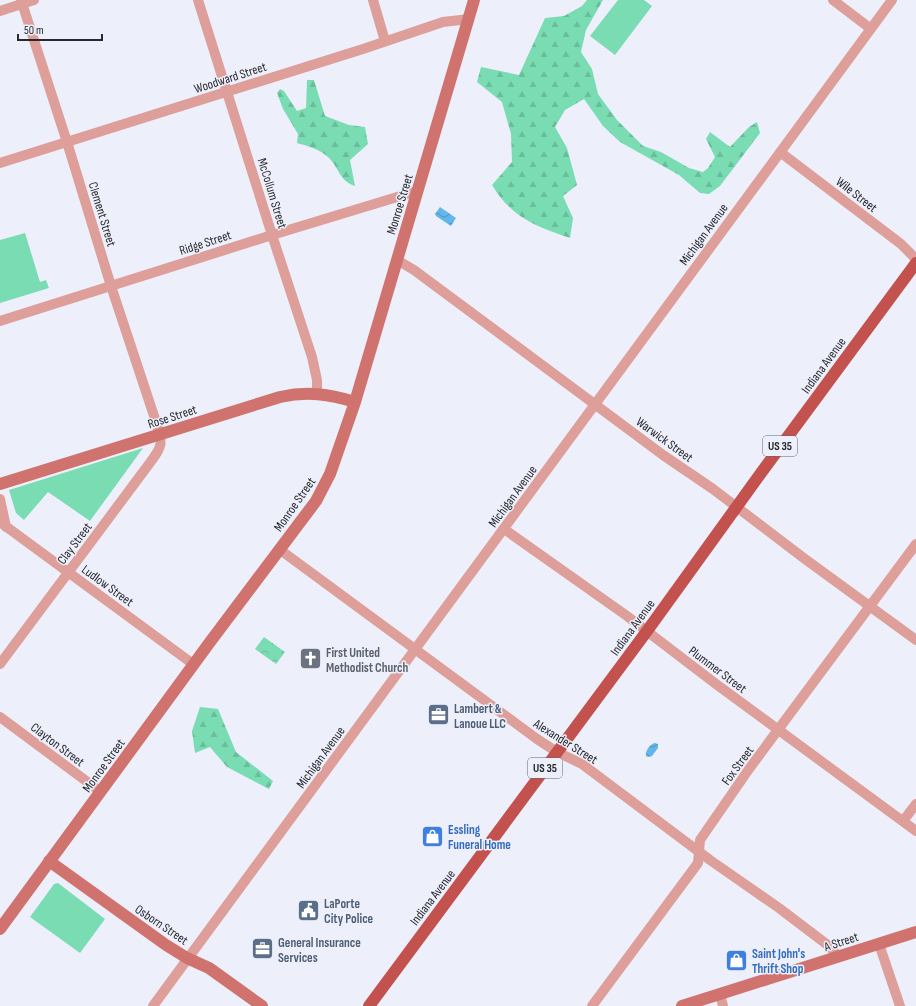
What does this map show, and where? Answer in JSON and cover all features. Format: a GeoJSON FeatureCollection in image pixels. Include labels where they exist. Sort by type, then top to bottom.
{"type":"FeatureCollection","features":[{"type":"Feature","properties":{"kind":"main road","name":"Monroe Street"},"geometry":{"type":"LineString","coordinates":[[2,921],[101,792],[194,664],[316,501],[326,482],[355,402],[474,0]]}},
{"type":"Feature","properties":{"kind":"main road","name":"Indiana Avenue"},"geometry":{"type":"LineString","coordinates":[[369,1006],[647,631],[916,263]]}},
{"type":"Feature","properties":{"kind":"main road","name":"Rose Street"},"geometry":{"type":"LineString","coordinates":[[0,484],[280,397],[306,393],[355,402]]}},
{"type":"Feature","properties":{"kind":"main road","name":"Osborn Street"},"geometry":{"type":"LineString","coordinates":[[49,861],[127,918],[187,958],[209,968],[262,1006]]}},
{"type":"Feature","properties":{"kind":"main road","name":"A Street"},"geometry":{"type":"LineString","coordinates":[[682,1006],[916,932]]}},
{"type":"Feature","properties":{"kind":"street"},"geometry":{"type":"LineString","coordinates":[[0,11],[22,2],[34,0]]}},
{"type":"Feature","properties":{"kind":"street","name":"McCollum Street"},"geometry":{"type":"LineString","coordinates":[[198,0],[312,357],[317,380],[317,394]]}},
{"type":"Feature","properties":{"kind":"street"},"geometry":{"type":"LineString","coordinates":[[373,0],[385,41]]}},
{"type":"Feature","properties":{"kind":"street"},"geometry":{"type":"LineString","coordinates":[[832,0],[871,29]]}},
{"type":"Feature","properties":{"kind":"street","name":"Michigan Avenue"},"geometry":{"type":"LineString","coordinates":[[153,1006],[892,0]]}},
{"type":"Feature","properties":{"kind":"street","name":"Clement Street"},"geometry":{"type":"LineString","coordinates":[[22,2],[111,286],[160,435]]}},
{"type":"Feature","properties":{"kind":"street","name":"Woodward Street"},"geometry":{"type":"LineString","coordinates":[[0,163],[443,22],[469,19]]}},
{"type":"Feature","properties":{"kind":"street","name":"Wile Street"},"geometry":{"type":"LineString","coordinates":[[780,152],[901,244],[916,259]]}},
{"type":"Feature","properties":{"kind":"street","name":"Ridge Street"},"geometry":{"type":"LineString","coordinates":[[0,321],[417,191]]}},
{"type":"Feature","properties":{"kind":"street","name":"Warwick Street"},"geometry":{"type":"LineString","coordinates":[[397,260],[420,275],[713,489],[736,508],[870,608],[916,640]]}},
{"type":"Feature","properties":{"kind":"street","name":"Clay Street"},"geometry":{"type":"LineString","coordinates":[[0,664],[160,448],[160,435]]}},
{"type":"Feature","properties":{"kind":"street","name":"Ludlow Street"},"geometry":{"type":"LineString","coordinates":[[0,499],[3,524],[194,664]]}},
{"type":"Feature","properties":{"kind":"street","name":"Plummer Street"},"geometry":{"type":"LineString","coordinates":[[504,529],[647,631],[916,831]]}},
{"type":"Feature","properties":{"kind":"street","name":"Fox Street"},"geometry":{"type":"LineString","coordinates":[[592,1006],[698,863],[700,840],[916,544]]}},
{"type":"Feature","properties":{"kind":"street","name":"Alexander Street"},"geometry":{"type":"LineString","coordinates":[[279,549],[415,650],[557,752],[582,764],[779,908],[829,946],[838,956]]}},
{"type":"Feature","properties":{"kind":"street","name":"Clayton Street"},"geometry":{"type":"LineString","coordinates":[[0,717],[101,792]]}},
{"type":"Feature","properties":{"kind":"street"},"geometry":{"type":"LineString","coordinates":[[903,821],[916,804]]}},
{"type":"Feature","properties":{"kind":"street"},"geometry":{"type":"LineString","coordinates":[[878,944],[900,1006]]}},
{"type":"Feature","properties":{"kind":"street"},"geometry":{"type":"LineString","coordinates":[[720,994],[723,1006]]}},
{"type":"Feature","properties":{"kind":"green space"},"geometry":{"type":"Polygon","coordinates":[[[587,0],[603,0],[586,30],[581,52],[592,69],[598,94],[617,120],[643,146],[661,152],[689,168],[703,172],[708,168],[715,157],[706,139],[710,132],[730,147],[749,127],[757,122],[760,133],[720,186],[709,194],[700,193],[679,175],[620,142],[603,126],[584,99],[565,110],[555,127],[567,148],[577,185],[563,196],[573,218],[570,238],[535,225],[516,213],[508,206],[492,185],[512,162],[511,134],[502,102],[477,82],[481,67],[519,75],[545,18],[564,16],[582,6],[587,0]]]}},
{"type":"Feature","properties":{"kind":"green space"},"geometry":{"type":"Polygon","coordinates":[[[618,0],[644,0],[652,6],[615,55],[590,36],[618,0]]]}},
{"type":"Feature","properties":{"kind":"green space"},"geometry":{"type":"Polygon","coordinates":[[[307,80],[314,80],[325,116],[349,125],[365,127],[368,144],[350,160],[355,186],[350,184],[342,177],[332,161],[325,154],[297,143],[298,134],[283,109],[277,93],[280,89],[284,91],[297,111],[306,108],[307,80]]]}},
{"type":"Feature","properties":{"kind":"green space"},"geometry":{"type":"Polygon","coordinates":[[[25,233],[40,282],[46,280],[49,288],[0,303],[0,240],[25,233]]]}},
{"type":"Feature","properties":{"kind":"green space"},"geometry":{"type":"Polygon","coordinates":[[[143,448],[90,521],[48,492],[24,520],[16,513],[9,490],[143,448]]]}},
{"type":"Feature","properties":{"kind":"green space"},"geometry":{"type":"Polygon","coordinates":[[[264,637],[285,652],[276,664],[255,649],[264,637]]]}},
{"type":"Feature","properties":{"kind":"green space"},"geometry":{"type":"Polygon","coordinates":[[[200,707],[218,709],[236,752],[273,781],[269,789],[227,767],[210,747],[195,753],[192,731],[200,707]]]}},
{"type":"Feature","properties":{"kind":"green space"},"geometry":{"type":"Polygon","coordinates":[[[58,883],[105,919],[80,953],[30,917],[54,884],[58,883]]]}},
{"type":"Feature","properties":{"kind":"water"},"geometry":{"type":"Polygon","coordinates":[[[440,207],[456,218],[451,226],[436,216],[435,214],[440,207]]]}},
{"type":"Feature","properties":{"kind":"water"},"geometry":{"type":"Polygon","coordinates":[[[655,743],[658,744],[658,748],[652,756],[646,756],[648,748],[655,743]]]}},
{"type":"Feature","properties":{"kind":"place","name":"First United Methodist Church"},"geometry":{"type":"Point","coordinates":[311,659]}},
{"type":"Feature","properties":{"kind":"place","name":"Lambert & Lanoue LLC"},"geometry":{"type":"Point","coordinates":[439,715]}},
{"type":"Feature","properties":{"kind":"place","name":"Essling Funeral Home"},"geometry":{"type":"Point","coordinates":[432,836]}},
{"type":"Feature","properties":{"kind":"place","name":"LaPorte City Police"},"geometry":{"type":"Point","coordinates":[309,910]}},
{"type":"Feature","properties":{"kind":"place","name":"General Insurance Services"},"geometry":{"type":"Point","coordinates":[262,949]}},
{"type":"Feature","properties":{"kind":"place","name":"Saint John's Thrift Shop"},"geometry":{"type":"Point","coordinates":[736,960]}}]}
